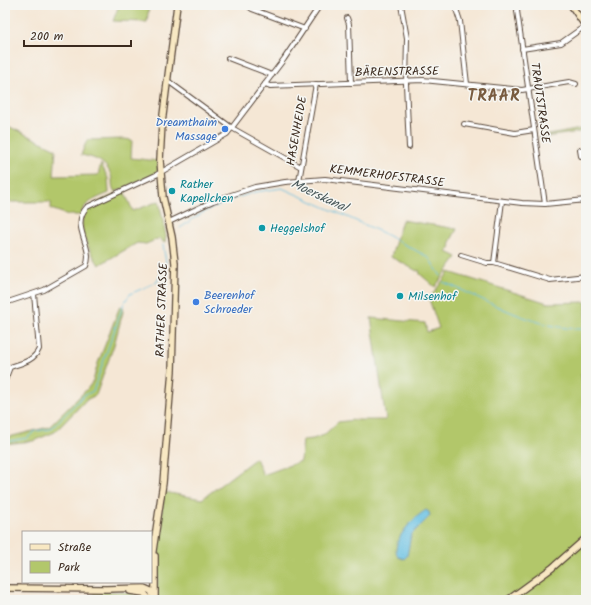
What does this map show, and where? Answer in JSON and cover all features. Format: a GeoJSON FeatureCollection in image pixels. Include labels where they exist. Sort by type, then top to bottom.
{"type":"FeatureCollection","features":[{"type":"Feature","properties":{"kind":"street","name":"RATHER STRASSE"},"geometry":{"type":"LineString","coordinates":[[152,578],[168,426],[174,308],[175,263],[160,173],[161,141],[176,5]]}},
{"type":"Feature","properties":{"kind":"street"},"geometry":{"type":"LineString","coordinates":[[247,5],[252,9],[305,29]]}},
{"type":"Feature","properties":{"kind":"street"},"geometry":{"type":"LineString","coordinates":[[5,303],[34,294],[52,286],[86,266],[88,256],[80,224],[83,213],[87,207],[160,173],[223,137],[232,128],[266,84],[320,5]]}},
{"type":"Feature","properties":{"kind":"street"},"geometry":{"type":"LineString","coordinates":[[401,5],[406,27],[409,147]]}},
{"type":"Feature","properties":{"kind":"street","name":"TRAUTSTRASSE"},"geometry":{"type":"LineString","coordinates":[[518,5],[517,11],[522,49],[545,204]]}},
{"type":"Feature","properties":{"kind":"street"},"geometry":{"type":"LineString","coordinates":[[522,49],[561,43],[586,27],[571,5]]}},
{"type":"Feature","properties":{"kind":"street"},"geometry":{"type":"LineString","coordinates":[[456,9],[460,21],[467,84]]}},
{"type":"Feature","properties":{"kind":"street"},"geometry":{"type":"LineString","coordinates":[[347,18],[351,83]]}},
{"type":"Feature","properties":{"kind":"street"},"geometry":{"type":"LineString","coordinates":[[228,58],[272,75]]}},
{"type":"Feature","properties":{"kind":"street"},"geometry":{"type":"LineString","coordinates":[[168,80],[232,128],[301,167]]}},
{"type":"Feature","properties":{"kind":"street","name":"BÄRENSTRASSE"},"geometry":{"type":"LineString","coordinates":[[266,84],[270,86],[432,80],[522,90],[569,82],[576,84]]}},
{"type":"Feature","properties":{"kind":"street","name":"HASENHEIDE"},"geometry":{"type":"LineString","coordinates":[[299,181],[316,84]]}},
{"type":"Feature","properties":{"kind":"street"},"geometry":{"type":"LineString","coordinates":[[464,124],[513,133],[534,130]]}},
{"type":"Feature","properties":{"kind":"street"},"geometry":{"type":"LineString","coordinates":[[586,149],[580,150],[581,156],[586,155]]}},
{"type":"Feature","properties":{"kind":"street","name":"KEMMERHOFSTRASSE"},"geometry":{"type":"LineString","coordinates":[[168,222],[213,201],[255,187],[299,181],[336,179],[502,201],[545,204],[586,200]]}},
{"type":"Feature","properties":{"kind":"street"},"geometry":{"type":"LineString","coordinates":[[494,263],[502,201]]}},
{"type":"Feature","properties":{"kind":"street"},"geometry":{"type":"LineString","coordinates":[[461,255],[487,263],[494,263],[550,280],[586,276]]}},
{"type":"Feature","properties":{"kind":"street"},"geometry":{"type":"LineString","coordinates":[[5,380],[10,367],[32,359],[36,356],[39,349],[40,337],[34,294]]}},
{"type":"Feature","properties":{"kind":"street"},"geometry":{"type":"LineString","coordinates":[[508,600],[552,568],[586,538]]}},
{"type":"Feature","properties":{"kind":"street","name":"RATHER STRASSE"},"geometry":{"type":"LineString","coordinates":[[152,558],[155,541]]}},
{"type":"Feature","properties":{"kind":"street"},"geometry":{"type":"LineString","coordinates":[[122,589],[138,586],[142,583]]}},
{"type":"Feature","properties":{"kind":"street","name":"RATHER STRASSE"},"geometry":{"type":"LineString","coordinates":[[150,583],[155,600]]}},
{"type":"Feature","properties":{"kind":"street","name":"RATHER STRASSE"},"geometry":{"type":"LineString","coordinates":[[150,600],[152,583]]}},
{"type":"Feature","properties":{"kind":"street"},"geometry":{"type":"LineString","coordinates":[[5,588],[144,588],[151,590]]}},
{"type":"Feature","properties":{"kind":"street"},"geometry":{"type":"LineString","coordinates":[[122,589],[144,593],[151,590]]}},
{"type":"Feature","properties":{"kind":"street"},"geometry":{"type":"LineString","coordinates":[[144,593],[150,600]]}},
{"type":"Feature","properties":{"kind":"green space"},"geometry":{"type":"Polygon","coordinates":[[[119,5],[149,5],[147,22],[113,21],[119,5]]]}},
{"type":"Feature","properties":{"kind":"green space"},"geometry":{"type":"Polygon","coordinates":[[[5,123],[10,127],[56,149],[54,176],[98,175],[101,164],[108,178],[109,193],[88,204],[82,211],[81,215],[68,215],[51,209],[51,202],[5,202],[5,123]]]}},
{"type":"Feature","properties":{"kind":"green space"},"geometry":{"type":"Polygon","coordinates":[[[586,128],[586,131],[539,138],[539,137],[586,128]]]}},
{"type":"Feature","properties":{"kind":"green space"},"geometry":{"type":"Polygon","coordinates":[[[87,140],[132,140],[131,158],[158,161],[158,170],[155,174],[115,192],[108,168],[96,159],[81,155],[87,140]]]}},
{"type":"Feature","properties":{"kind":"green space"},"geometry":{"type":"Polygon","coordinates":[[[124,191],[133,211],[159,201],[166,236],[165,242],[164,243],[160,238],[146,244],[137,243],[99,265],[84,238],[82,223],[84,215],[91,206],[124,191]]]}},
{"type":"Feature","properties":{"kind":"green space"},"geometry":{"type":"Polygon","coordinates":[[[402,220],[457,229],[449,244],[451,246],[447,252],[457,257],[435,287],[420,274],[419,270],[417,271],[391,257],[402,220]]]}},
{"type":"Feature","properties":{"kind":"green space"},"geometry":{"type":"Polygon","coordinates":[[[449,272],[548,303],[586,302],[586,373],[581,374],[582,382],[586,381],[586,600],[157,600],[159,539],[164,492],[202,499],[256,458],[263,475],[301,461],[303,440],[313,439],[324,435],[338,422],[354,420],[386,420],[371,318],[425,323],[427,332],[439,328],[429,299],[449,272]]]}},
{"type":"Feature","properties":{"kind":"green space"},"geometry":{"type":"Polygon","coordinates":[[[120,306],[124,308],[114,345],[96,395],[86,400],[55,432],[33,441],[5,444],[5,438],[49,427],[88,388],[93,381],[98,363],[120,306]]]}},
{"type":"Feature","properties":{"kind":"green space"},"geometry":{"type":"Polygon","coordinates":[[[94,591],[130,593],[148,600],[94,599],[94,591]]]}},
{"type":"Feature","properties":{"kind":"water"},"geometry":{"type":"Polygon","coordinates":[[[426,510],[429,512],[430,516],[411,535],[407,556],[404,559],[398,557],[396,551],[397,544],[404,530],[415,518],[426,510]]]}},
{"type":"Feature","properties":{"kind":"waterway","name":"Moerskanal"},"geometry":{"type":"LineString","coordinates":[[180,228],[202,213],[230,200],[255,192],[282,188],[381,232],[428,257],[441,276]]}},
{"type":"Feature","properties":{"kind":"waterway","name":"Moerskanal"},"geometry":{"type":"LineString","coordinates":[[5,442],[27,438],[35,431],[51,429],[83,396],[93,391],[124,303],[130,294],[157,282],[166,262],[163,245]]}},
{"type":"Feature","properties":{"kind":"waterway","name":"Moerskanal"},"geometry":{"type":"LineString","coordinates":[[443,282],[531,320],[568,328],[586,329]]}},
{"type":"Feature","properties":{"kind":"place","name":"Dreamthaim Massage"},"geometry":{"type":"Point","coordinates":[225,129]}},
{"type":"Feature","properties":{"kind":"place","name":"Rather Kapellchen"},"geometry":{"type":"Point","coordinates":[172,191]}},
{"type":"Feature","properties":{"kind":"place","name":"Heggelshof"},"geometry":{"type":"Point","coordinates":[262,228]}},
{"type":"Feature","properties":{"kind":"place","name":"Milsenhof"},"geometry":{"type":"Point","coordinates":[400,296]}},
{"type":"Feature","properties":{"kind":"place","name":"Beerenhof Schroeder"},"geometry":{"type":"Point","coordinates":[196,302]}},
{"type":"Feature","properties":{"kind":"district","name":"TRAAR"},"geometry":{"type":"Point","coordinates":[494,96]}}]}
